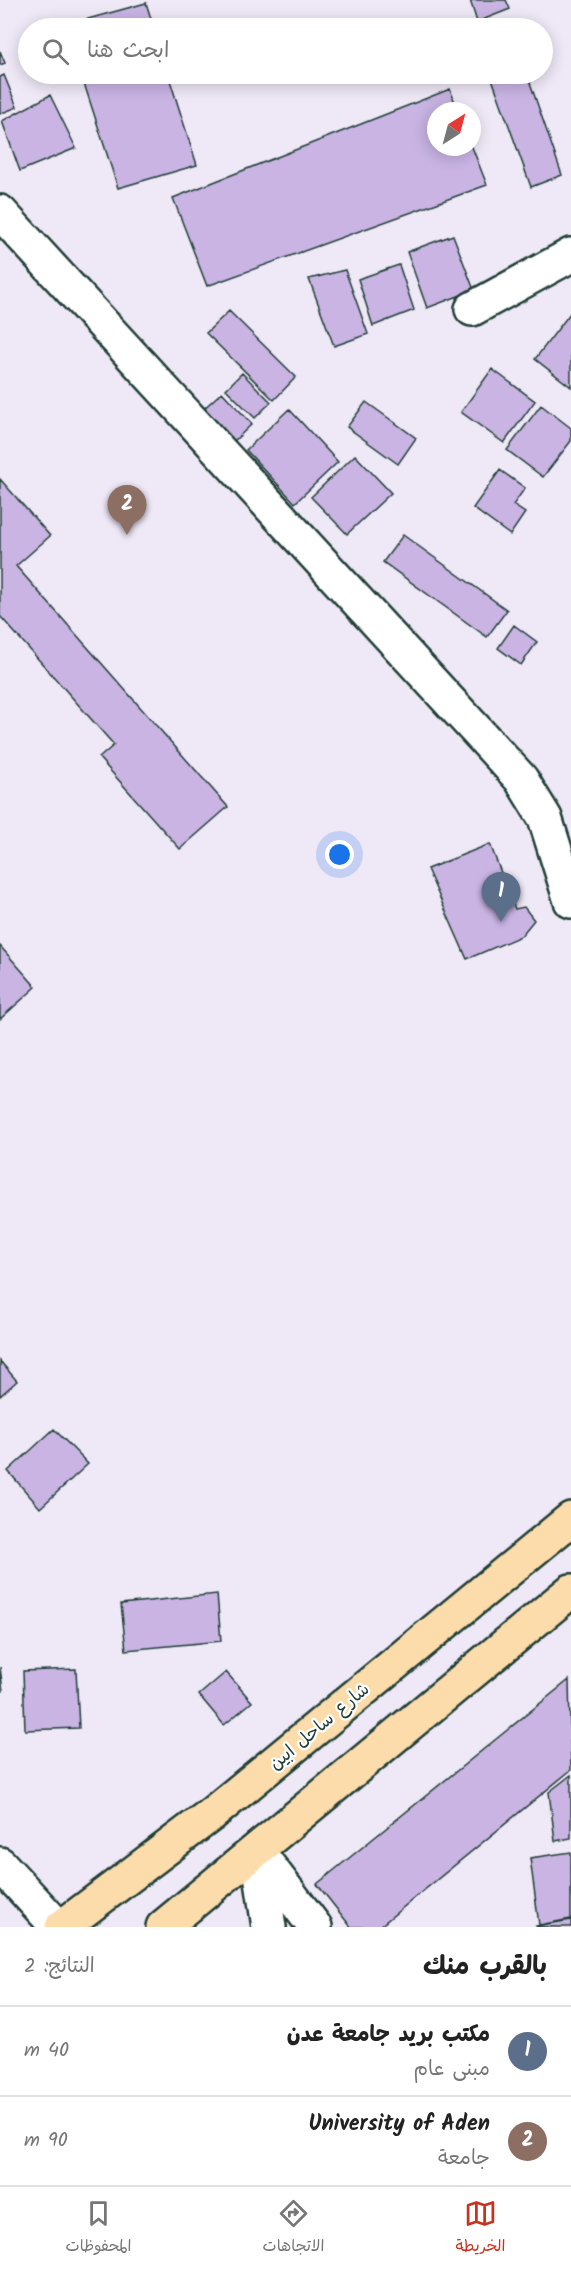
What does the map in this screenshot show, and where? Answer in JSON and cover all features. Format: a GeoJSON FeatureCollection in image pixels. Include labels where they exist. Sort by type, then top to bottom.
{"type":"FeatureCollection","features":[{"type":"Feature","properties":{"kind":"highway","name":"شارع ساحل ابين"},"geometry":{"type":"LineString","coordinates":[[60,1927],[213,1813],[571,1519]]}},
{"type":"Feature","properties":{"kind":"highway"},"geometry":{"type":"LineString","coordinates":[[163,1927],[258,1852],[571,1591]]}},
{"type":"Feature","properties":{"kind":"street"},"geometry":{"type":"LineString","coordinates":[[0,212],[521,779],[545,818],[571,901]]}},
{"type":"Feature","properties":{"kind":"street"},"geometry":{"type":"LineString","coordinates":[[472,309],[571,255]]}},
{"type":"Feature","properties":{"kind":"street"},"geometry":{"type":"LineString","coordinates":[[258,1852],[269,1927]]}},
{"type":"Feature","properties":{"kind":"street"},"geometry":{"type":"LineString","coordinates":[[258,1852],[315,1927]]}},
{"type":"Feature","properties":{"kind":"street"},"geometry":{"type":"LineString","coordinates":[[0,1864],[60,1927]]}},
{"type":"Feature","properties":{"kind":"building"},"geometry":{"type":"Polygon","coordinates":[[[470,0],[506,0],[510,9],[487,18],[476,18],[470,0]]]}},
{"type":"Feature","properties":{"kind":"building"},"geometry":{"type":"Polygon","coordinates":[[[146,3],[151,18],[91,18],[146,3]]]}},
{"type":"Feature","properties":{"kind":"building"},"geometry":{"type":"Polygon","coordinates":[[[0,51],[5,63],[0,65],[0,51]]]}},
{"type":"Feature","properties":{"kind":"building"},"geometry":{"type":"Polygon","coordinates":[[[4,75],[17,107],[0,114],[0,77],[4,75]]]}},
{"type":"Feature","properties":{"kind":"building"},"geometry":{"type":"Polygon","coordinates":[[[84,84],[171,84],[197,165],[118,188],[84,84]]]}},
{"type":"Feature","properties":{"kind":"building"},"geometry":{"type":"Polygon","coordinates":[[[494,84],[530,84],[562,175],[531,187],[494,84]]]}},
{"type":"Feature","properties":{"kind":"building"},"geometry":{"type":"Polygon","coordinates":[[[450,89],[455,102],[427,102],[427,156],[476,156],[487,185],[207,286],[173,198],[450,89]]]}},
{"type":"Feature","properties":{"kind":"building"},"geometry":{"type":"Polygon","coordinates":[[[50,95],[76,148],[20,171],[2,121],[50,95]]]}},
{"type":"Feature","properties":{"kind":"building"},"geometry":{"type":"Polygon","coordinates":[[[453,235],[474,290],[427,308],[407,252],[453,235]]]}},
{"type":"Feature","properties":{"kind":"building"},"geometry":{"type":"Polygon","coordinates":[[[399,265],[414,310],[373,326],[358,279],[399,265]]]}},
{"type":"Feature","properties":{"kind":"building"},"geometry":{"type":"Polygon","coordinates":[[[345,270],[368,334],[334,346],[309,279],[345,270]]]}},
{"type":"Feature","properties":{"kind":"building"},"geometry":{"type":"Polygon","coordinates":[[[229,311],[296,377],[274,400],[206,333],[229,311]]]}},
{"type":"Feature","properties":{"kind":"building"},"geometry":{"type":"Polygon","coordinates":[[[571,312],[571,387],[535,359],[571,312]]]}},
{"type":"Feature","properties":{"kind":"building"},"geometry":{"type":"Polygon","coordinates":[[[492,369],[535,401],[504,443],[461,412],[492,369]]]}},
{"type":"Feature","properties":{"kind":"building"},"geometry":{"type":"Polygon","coordinates":[[[242,373],[271,402],[255,418],[226,389],[242,373]]]}},
{"type":"Feature","properties":{"kind":"building"},"geometry":{"type":"Polygon","coordinates":[[[222,392],[252,424],[230,445],[200,412],[222,392]]]}},
{"type":"Feature","properties":{"kind":"building"},"geometry":{"type":"Polygon","coordinates":[[[366,402],[416,438],[398,464],[347,427],[366,402]]]}},
{"type":"Feature","properties":{"kind":"building"},"geometry":{"type":"Polygon","coordinates":[[[541,405],[571,428],[571,441],[543,477],[507,450],[541,405]]]}},
{"type":"Feature","properties":{"kind":"building"},"geometry":{"type":"Polygon","coordinates":[[[289,409],[338,462],[295,503],[246,450],[289,409]]]}},
{"type":"Feature","properties":{"kind":"building"},"geometry":{"type":"Polygon","coordinates":[[[355,455],[391,493],[347,534],[311,497],[355,455]]]}},
{"type":"Feature","properties":{"kind":"building"},"geometry":{"type":"Polygon","coordinates":[[[500,470],[525,488],[513,505],[525,513],[510,535],[473,508],[500,470]]]}},
{"type":"Feature","properties":{"kind":"building"},"geometry":{"type":"Polygon","coordinates":[[[0,479],[50,536],[16,566],[228,807],[180,849],[99,758],[114,745],[0,616],[0,479]]]}},
{"type":"Feature","properties":{"kind":"building"},"geometry":{"type":"Polygon","coordinates":[[[403,535],[507,610],[487,637],[383,562],[403,535]]]}},
{"type":"Feature","properties":{"kind":"building"},"geometry":{"type":"Polygon","coordinates":[[[514,625],[537,642],[521,665],[498,648],[514,625]]]}},
{"type":"Feature","properties":{"kind":"building"},"geometry":{"type":"Polygon","coordinates":[[[490,844],[515,909],[524,907],[534,920],[521,936],[467,959],[427,869],[490,844]]]}},
{"type":"Feature","properties":{"kind":"building"},"geometry":{"type":"Polygon","coordinates":[[[0,946],[36,987],[0,1019],[0,946]]]}},
{"type":"Feature","properties":{"kind":"building"},"geometry":{"type":"Polygon","coordinates":[[[0,1361],[17,1381],[0,1396],[0,1361]]]}},
{"type":"Feature","properties":{"kind":"building"},"geometry":{"type":"Polygon","coordinates":[[[54,1429],[88,1464],[40,1508],[8,1471],[54,1429]]]}},
{"type":"Feature","properties":{"kind":"building"},"geometry":{"type":"Polygon","coordinates":[[[217,1594],[221,1641],[126,1650],[121,1604],[217,1594]]]}},
{"type":"Feature","properties":{"kind":"building"},"geometry":{"type":"Polygon","coordinates":[[[0,1667],[3,1691],[0,1691],[0,1667]]]}},
{"type":"Feature","properties":{"kind":"building"},"geometry":{"type":"Polygon","coordinates":[[[76,1669],[79,1728],[25,1730],[23,1671],[76,1669]]]}},
{"type":"Feature","properties":{"kind":"building"},"geometry":{"type":"Polygon","coordinates":[[[226,1672],[252,1702],[224,1725],[199,1695],[226,1672]]]}},
{"type":"Feature","properties":{"kind":"building"},"geometry":{"type":"Polygon","coordinates":[[[569,1680],[571,1770],[379,1927],[351,1927],[317,1884],[569,1680]]]}},
{"type":"Feature","properties":{"kind":"building"},"geometry":{"type":"Polygon","coordinates":[[[571,1775],[571,1838],[555,1841],[549,1792],[571,1775]]]}},
{"type":"Feature","properties":{"kind":"building"},"geometry":{"type":"Polygon","coordinates":[[[571,1852],[571,1919],[539,1925],[530,1858],[571,1852]]]}},
{"type":"Feature","properties":{"kind":"building"},"geometry":{"type":"Polygon","coordinates":[[[571,1920],[571,1927],[536,1926],[571,1920]]]}},
{"type":"Feature","properties":{"kind":"place","name":"University of Aden"},"geometry":{"type":"Point","coordinates":[127,535]}},
{"type":"Feature","properties":{"kind":"place","name":"مكتب بريد جامعة عدن"},"geometry":{"type":"Point","coordinates":[501,922]}}]}
